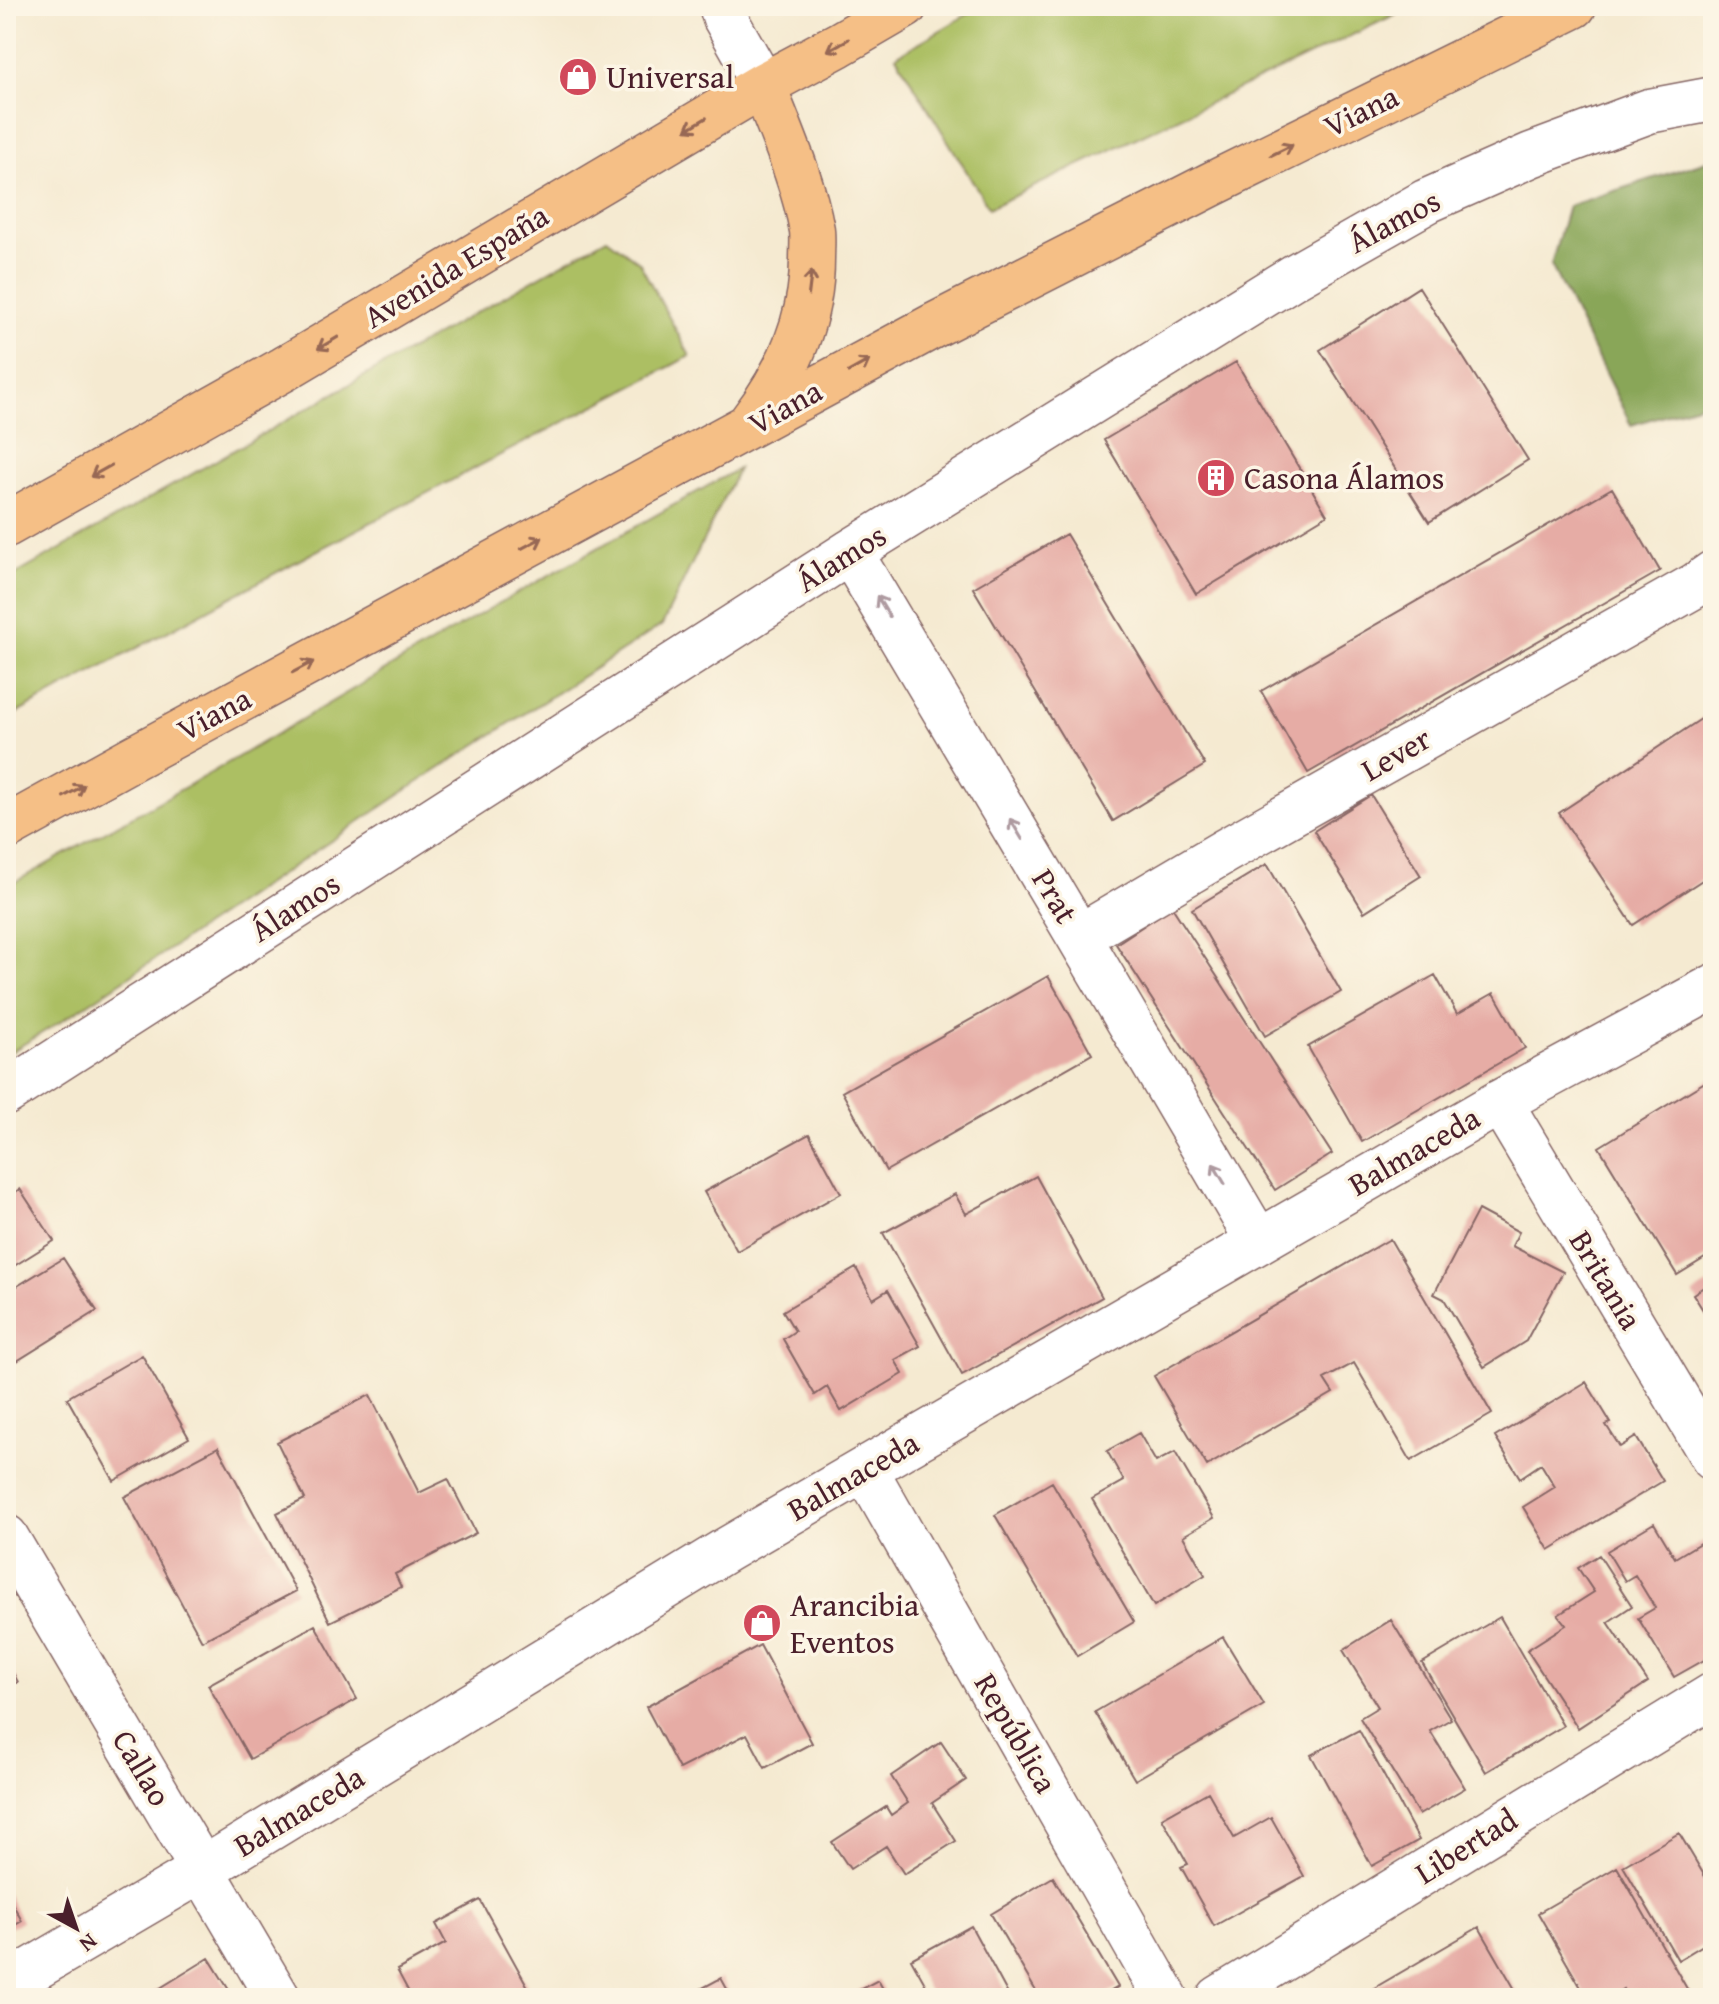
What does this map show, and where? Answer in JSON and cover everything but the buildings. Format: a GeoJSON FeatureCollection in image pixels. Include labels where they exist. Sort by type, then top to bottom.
{"type":"FeatureCollection","features":[{"type":"Feature","properties":{"kind":"main road","name":"Avenida España"},"geometry":{"type":"LineString","coordinates":[[6,525],[284,369],[763,85],[905,6]]}},
{"type":"Feature","properties":{"kind":"main road","name":"Viana"},"geometry":{"type":"LineString","coordinates":[[6,828],[963,310],[1574,6]]}},
{"type":"Feature","properties":{"kind":"main road"},"geometry":{"type":"LineString","coordinates":[[746,428],[771,396],[790,360],[804,321],[812,277],[812,231],[797,172],[763,85]]}},
{"type":"Feature","properties":{"kind":"street"},"geometry":{"type":"LineString","coordinates":[[721,6],[763,85]]}},
{"type":"Feature","properties":{"kind":"street","name":"Álamos"},"geometry":{"type":"LineString","coordinates":[[6,1093],[850,552],[1295,276],[1427,201],[1531,155],[1649,111],[1713,99]]}},
{"type":"Feature","properties":{"kind":"street","name":"Prat"},"geometry":{"type":"LineString","coordinates":[[850,552],[1258,1241]]}},
{"type":"Feature","properties":{"kind":"street","name":"Lever"},"geometry":{"type":"LineString","coordinates":[[1079,937],[1225,851],[1707,589]]}},
{"type":"Feature","properties":{"kind":"street","name":"Balmaceda"},"geometry":{"type":"LineString","coordinates":[[6,1985],[202,1870],[726,1550],[1500,1102],[1713,987]]}},
{"type":"Feature","properties":{"kind":"street","name":"Britania"},"geometry":{"type":"LineString","coordinates":[[1500,1102],[1713,1458]]}},
{"type":"Feature","properties":{"kind":"street","name":"República"},"geometry":{"type":"LineString","coordinates":[[865,1469],[1166,1998]]}},
{"type":"Feature","properties":{"kind":"street","name":"Callao"},"geometry":{"type":"LineString","coordinates":[[6,1537],[278,1998]]}},
{"type":"Feature","properties":{"kind":"street","name":"Libertad"},"geometry":{"type":"LineString","coordinates":[[1219,1998],[1713,1695]]}},
{"type":"Feature","properties":{"kind":"green space"},"geometry":{"type":"Polygon","coordinates":[[[982,6],[1413,6],[989,208],[896,56],[982,6]]]}},
{"type":"Feature","properties":{"kind":"green space"},"geometry":{"type":"Polygon","coordinates":[[[1713,159],[1713,400],[1631,425],[1551,265],[1568,206],[1713,159]]]}},
{"type":"Feature","properties":{"kind":"green space"},"geometry":{"type":"Polygon","coordinates":[[[607,238],[639,262],[690,356],[316,551],[6,719],[6,580],[607,238]]]}},
{"type":"Feature","properties":{"kind":"green space"},"geometry":{"type":"Polygon","coordinates":[[[738,469],[662,625],[6,1055],[6,887],[214,771],[496,605],[738,469]]]}},
{"type":"Feature","properties":{"kind":"place","name":"Universal"},"geometry":{"type":"Point","coordinates":[578,77]}},
{"type":"Feature","properties":{"kind":"place","name":"Casona Álamos"},"geometry":{"type":"Point","coordinates":[1216,478]}},
{"type":"Feature","properties":{"kind":"place","name":"Arancibia Eventos"},"geometry":{"type":"Point","coordinates":[762,1623]}}]}
